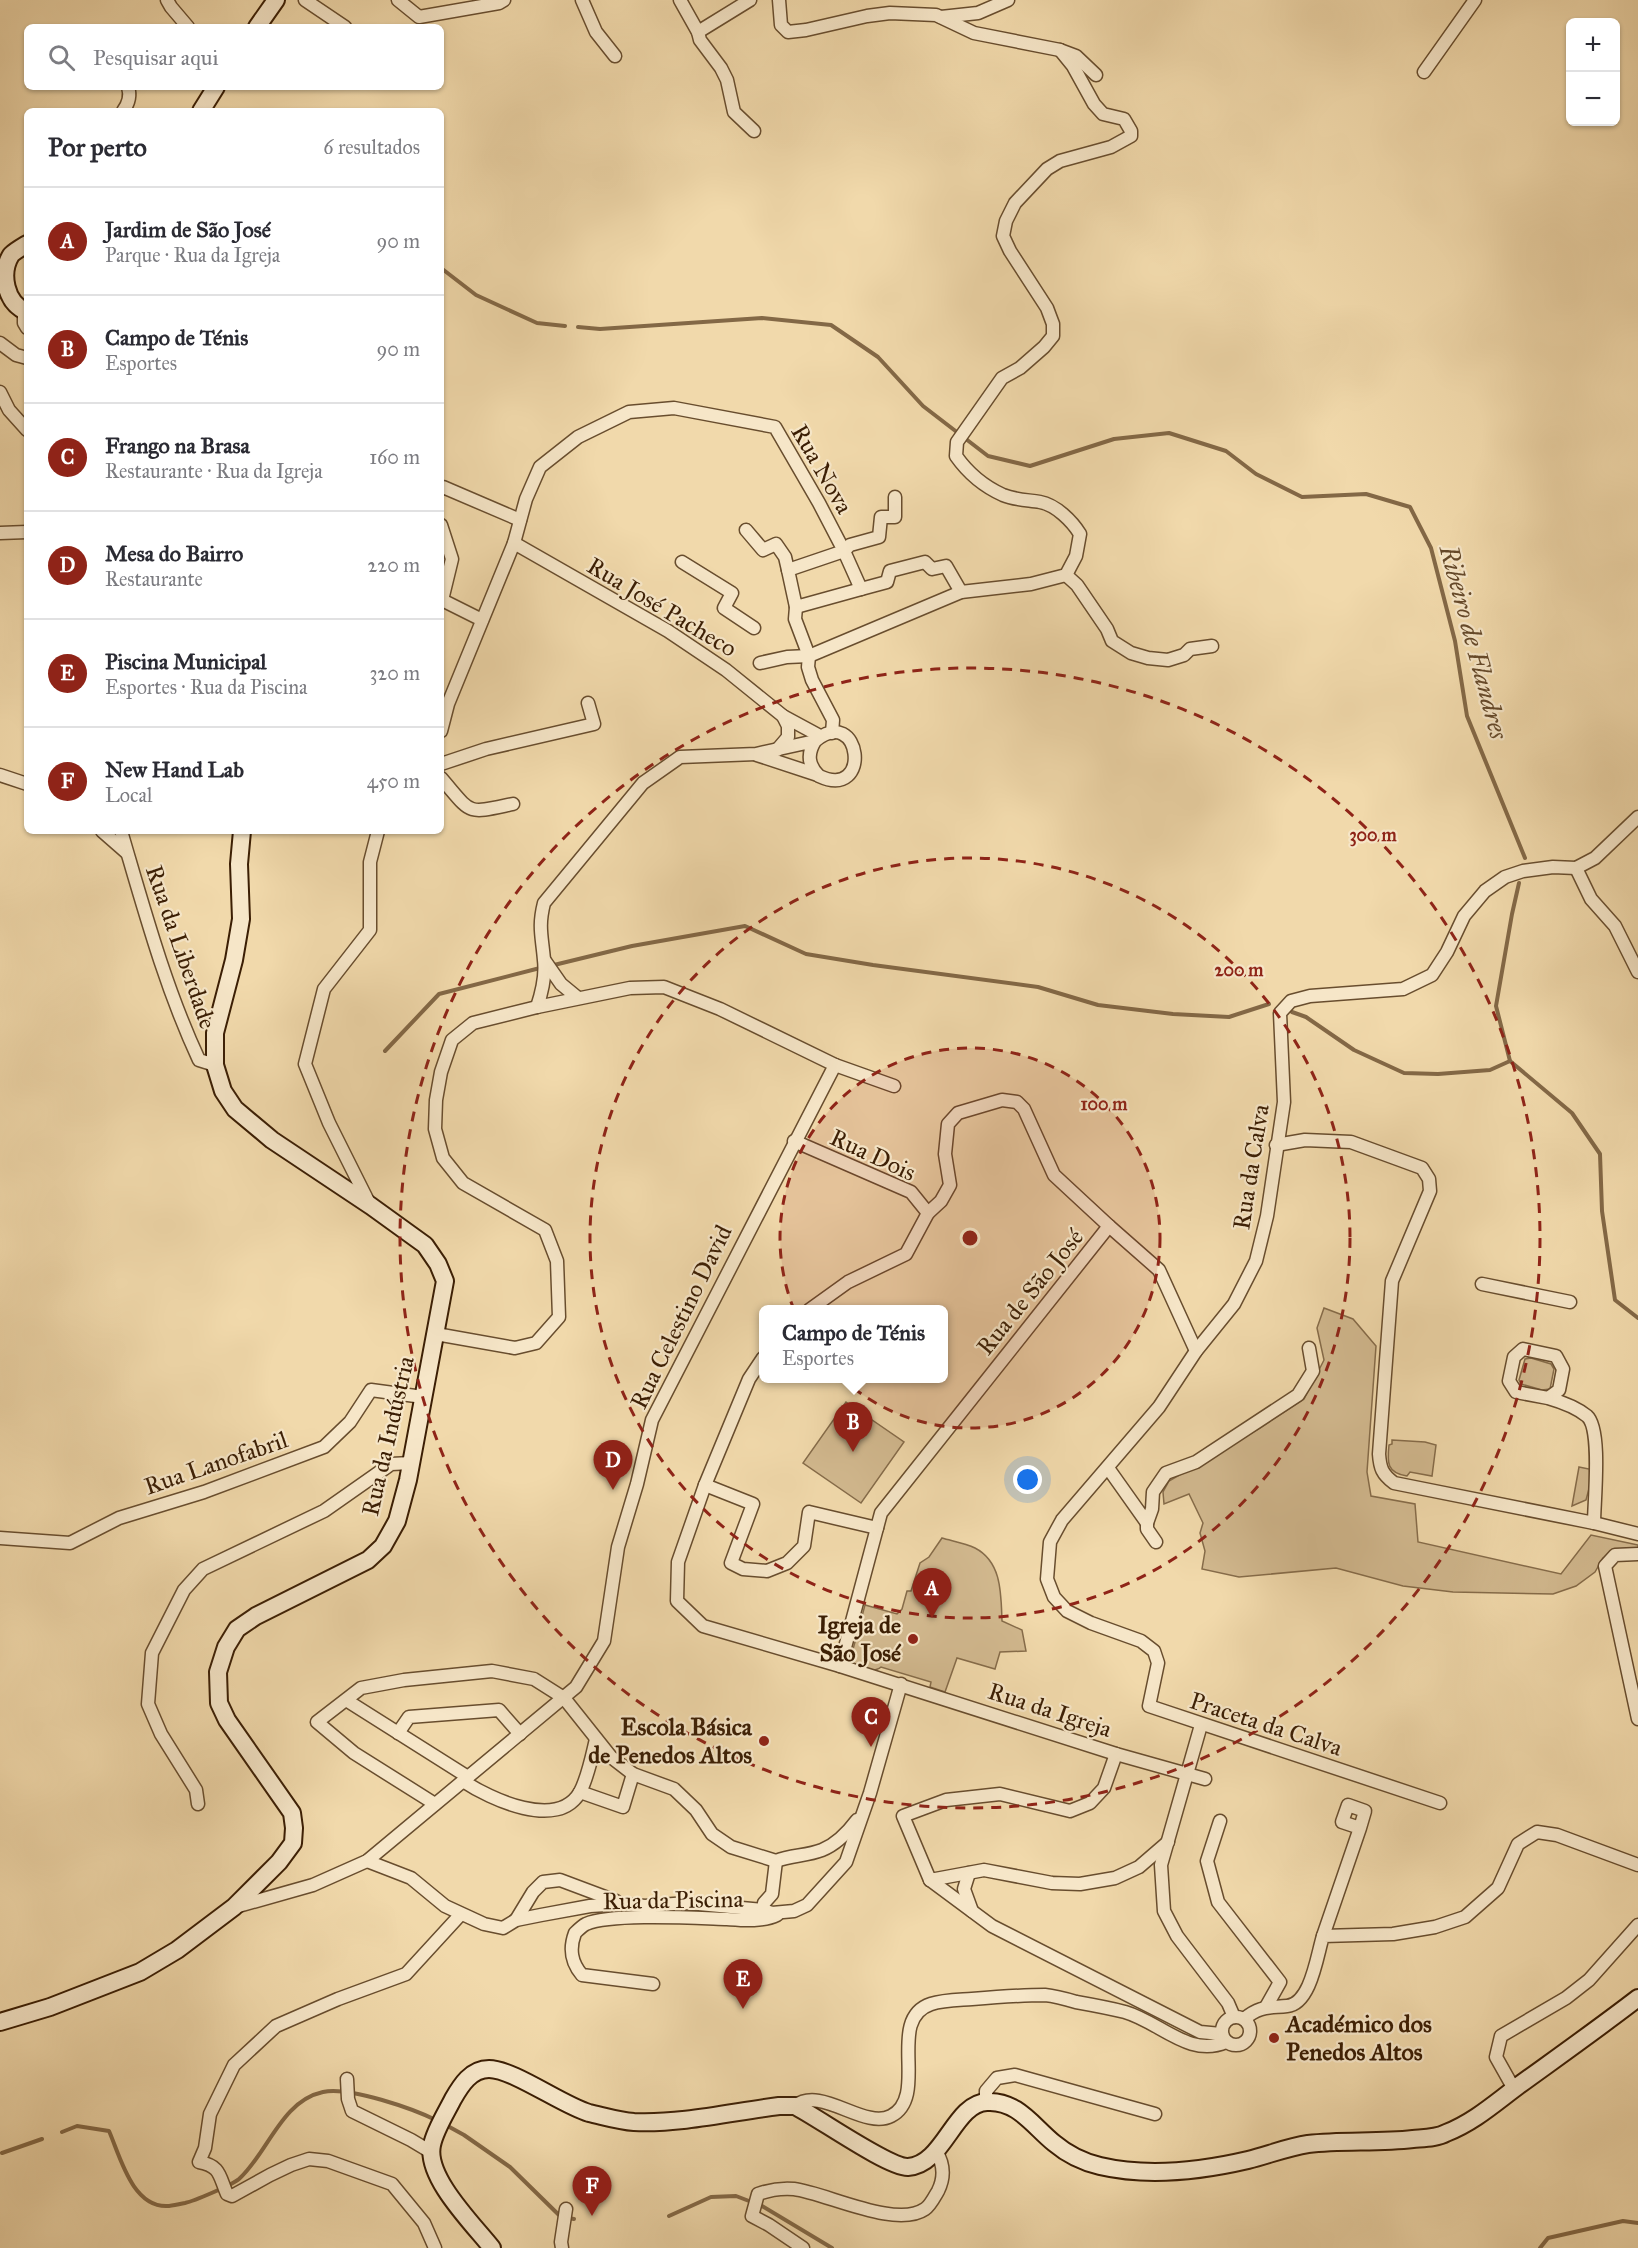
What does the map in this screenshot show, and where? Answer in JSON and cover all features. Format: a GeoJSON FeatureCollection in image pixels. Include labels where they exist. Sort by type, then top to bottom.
{"type":"FeatureCollection","features":[{"type":"Feature","properties":{"kind":"street"},"geometry":{"type":"LineString","coordinates":[[167,0],[185,24]]}},
{"type":"Feature","properties":{"kind":"street"},"geometry":{"type":"LineString","coordinates":[[258,24],[276,0]]}},
{"type":"Feature","properties":{"kind":"street"},"geometry":{"type":"LineString","coordinates":[[305,0],[341,24]]}},
{"type":"Feature","properties":{"kind":"street"},"geometry":{"type":"LineString","coordinates":[[398,0],[419,17],[499,3],[504,0]]}},
{"type":"Feature","properties":{"kind":"street"},"geometry":{"type":"LineString","coordinates":[[582,0],[596,32],[615,56]]}},
{"type":"Feature","properties":{"kind":"street"},"geometry":{"type":"LineString","coordinates":[[680,0],[700,40],[727,80],[734,112],[754,131]]}},
{"type":"Feature","properties":{"kind":"street"},"geometry":{"type":"LineString","coordinates":[[698,32],[750,0]]}},
{"type":"Feature","properties":{"kind":"street"},"geometry":{"type":"LineString","coordinates":[[778,0],[781,25],[788,32],[890,13],[939,17],[978,13],[1008,0]]}},
{"type":"Feature","properties":{"kind":"street"},"geometry":{"type":"LineString","coordinates":[[1424,72],[1475,0]]}},
{"type":"Feature","properties":{"kind":"street"},"geometry":{"type":"LineString","coordinates":[[939,17],[974,33],[1060,50],[1076,56],[1096,75]]}},
{"type":"Feature","properties":{"kind":"street"},"geometry":{"type":"LineString","coordinates":[[760,663],[787,657],[809,656],[961,592],[1031,584],[1066,575],[1076,556],[1080,534],[1055,507],[1042,502],[1024,501],[1003,495],[981,483],[967,471],[956,456],[957,442],[1002,378],[1020,368],[1053,336],[1053,324],[1047,308],[1010,251],[1004,236],[1006,221],[1015,204],[1047,169],[1060,161],[1111,147],[1131,136],[1131,131],[1124,119],[1103,114],[1094,104],[1073,66],[1060,50]]}},
{"type":"Feature","properties":{"kind":"street"},"geometry":{"type":"LineString","coordinates":[[125,108],[130,94],[129,90]]}},
{"type":"Feature","properties":{"kind":"street"},"geometry":{"type":"LineString","coordinates":[[203,108],[214,90]]}},
{"type":"Feature","properties":{"kind":"street"},"geometry":{"type":"LineString","coordinates":[[24,246],[9,256],[1,270],[2,288],[24,315]]}},
{"type":"Feature","properties":{"kind":"street"},"geometry":{"type":"LineString","coordinates":[[0,343],[16,355],[24,357]]}},
{"type":"Feature","properties":{"kind":"street"},"geometry":{"type":"LineString","coordinates":[[0,392],[9,410],[24,427]]}},
{"type":"Feature","properties":{"kind":"street","name":"Rua Nova"},"geometry":{"type":"LineString","coordinates":[[520,520],[526,499],[540,467],[578,437],[629,412],[674,408],[775,427],[844,551]]}},
{"type":"Feature","properties":{"kind":"street"},"geometry":{"type":"LineString","coordinates":[[444,487],[520,520],[514,543],[448,704],[444,719]]}},
{"type":"Feature","properties":{"kind":"street"},"geometry":{"type":"LineString","coordinates":[[788,570],[844,551],[850,545],[879,537],[881,517],[895,517],[895,497]]}},
{"type":"Feature","properties":{"kind":"street"},"geometry":{"type":"LineString","coordinates":[[0,533],[24,531]]}},
{"type":"Feature","properties":{"kind":"street"},"geometry":{"type":"LineString","coordinates":[[746,531],[763,550],[776,544],[785,557],[796,607],[795,619],[809,656],[808,667],[833,720],[809,754],[810,763],[819,776]]}},
{"type":"Feature","properties":{"kind":"street"},"geometry":{"type":"LineString","coordinates":[[444,534],[452,559],[444,592]]}},
{"type":"Feature","properties":{"kind":"street","name":"Rua José Pacheco"},"geometry":{"type":"LineString","coordinates":[[514,543],[668,631],[726,670],[783,716],[822,737],[840,734],[852,744],[856,759],[854,767],[842,778],[834,780],[819,776]]}},
{"type":"Feature","properties":{"kind":"street"},"geometry":{"type":"LineString","coordinates":[[844,551],[861,589]]}},
{"type":"Feature","properties":{"kind":"street","name":"Rua José Pacheco"},"geometry":{"type":"LineString","coordinates":[[682,562],[732,593],[724,608],[754,628]]}},
{"type":"Feature","properties":{"kind":"street"},"geometry":{"type":"LineString","coordinates":[[796,607],[887,582],[890,571],[925,562],[932,569],[946,567],[961,592]]}},
{"type":"Feature","properties":{"kind":"street"},"geometry":{"type":"LineString","coordinates":[[1066,575],[1077,585],[1107,629],[1112,641],[1131,653],[1168,660],[1184,655],[1190,649],[1212,646]]}},
{"type":"Feature","properties":{"kind":"street"},"geometry":{"type":"LineString","coordinates":[[444,601],[482,620]]}},
{"type":"Feature","properties":{"kind":"street"},"geometry":{"type":"LineString","coordinates":[[444,763],[486,748],[594,724],[588,702]]}},
{"type":"Feature","properties":{"kind":"street"},"geometry":{"type":"LineString","coordinates":[[777,750],[788,737],[788,726],[783,716]]}},
{"type":"Feature","properties":{"kind":"street"},"geometry":{"type":"LineString","coordinates":[[537,1007],[543,988],[545,961],[539,924],[544,903],[643,783],[680,758],[756,754],[822,737]]}},
{"type":"Feature","properties":{"kind":"street"},"geometry":{"type":"LineString","coordinates":[[756,754],[819,776]]}},
{"type":"Feature","properties":{"kind":"street"},"geometry":{"type":"LineString","coordinates":[[0,775],[24,783]]}},
{"type":"Feature","properties":{"kind":"street"},"geometry":{"type":"LineString","coordinates":[[444,782],[467,809],[476,812],[513,804]]}},
{"type":"Feature","properties":{"kind":"street"},"geometry":{"type":"LineString","coordinates":[[1638,817],[1595,858],[1576,868],[1591,899],[1615,926],[1638,972]]}},
{"type":"Feature","properties":{"kind":"street"},"geometry":{"type":"LineString","coordinates":[[105,834],[127,853]]}},
{"type":"Feature","properties":{"kind":"street","name":"Rua da Liberdade"},"geometry":{"type":"LineString","coordinates":[[122,834],[158,958],[185,1030],[199,1060],[215,1065]]}},
{"type":"Feature","properties":{"kind":"street","name":"Rua da Indústria"},"geometry":{"type":"LineString","coordinates":[[0,2022],[50,2007],[140,1972],[177,1950],[234,1907],[279,1862],[293,1843],[292,1813],[227,1720],[219,1703],[218,1672],[226,1647],[237,1629],[368,1560],[383,1546],[398,1521],[411,1463],[445,1281],[438,1264],[425,1245],[272,1140],[235,1109],[223,1091],[215,1065],[215,1033],[234,960],[241,919],[239,864],[242,834]]}},
{"type":"Feature","properties":{"kind":"street"},"geometry":{"type":"LineString","coordinates":[[371,1206],[329,1123],[305,1064],[324,988],[370,930],[370,862],[377,834]]}},
{"type":"Feature","properties":{"kind":"street","name":"Rua da Calva"},"geometry":{"type":"LineString","coordinates":[[1141,1641],[1091,1623],[1067,1611],[1054,1597],[1047,1579],[1050,1542],[1062,1520],[1159,1407],[1196,1352],[1234,1304],[1256,1261],[1267,1216],[1284,1102],[1280,1013],[1291,1001],[1310,996],[1403,989],[1432,975],[1447,952],[1464,916],[1485,891],[1505,877],[1523,870],[1553,867],[1576,868]]}},
{"type":"Feature","properties":{"kind":"street"},"geometry":{"type":"LineString","coordinates":[[545,961],[561,984],[578,998]]}},
{"type":"Feature","properties":{"kind":"street"},"geometry":{"type":"LineString","coordinates":[[436,1334],[515,1348],[536,1343],[559,1317],[557,1261],[545,1230],[463,1183],[443,1158],[435,1129],[436,1100],[441,1072],[452,1040],[473,1023],[630,988],[664,987],[720,1009],[835,1065],[894,1086]]}},
{"type":"Feature","properties":{"kind":"street","name":"Rua Celestino David"},"geometry":{"type":"LineString","coordinates":[[234,1907],[313,1885],[366,1861],[576,1687],[604,1641],[618,1547],[638,1484],[652,1420],[835,1065]]}},
{"type":"Feature","properties":{"kind":"street","name":"Rua de São José"},"geometry":{"type":"LineString","coordinates":[[816,1305],[848,1282],[906,1254],[928,1213],[941,1201],[950,1185],[945,1154],[948,1124],[958,1113],[1002,1100],[1017,1102],[1024,1109],[1054,1175],[1109,1226],[881,1513],[840,1666]]}},
{"type":"Feature","properties":{"kind":"street"},"geometry":{"type":"LineString","coordinates":[[1276,1145],[1305,1140],[1351,1142],[1422,1168],[1429,1179],[1430,1191],[1392,1281],[1380,1436],[1380,1468],[1385,1477],[1394,1483],[1638,1534]]}},
{"type":"Feature","properties":{"kind":"street","name":"Rua Dois"},"geometry":{"type":"LineString","coordinates":[[794,1142],[911,1192],[928,1213]]}},
{"type":"Feature","properties":{"kind":"street"},"geometry":{"type":"LineString","coordinates":[[1109,1226],[1159,1270],[1196,1352]]}},
{"type":"Feature","properties":{"kind":"street"},"geometry":{"type":"LineString","coordinates":[[1482,1284],[1570,1302]]}},
{"type":"Feature","properties":{"kind":"street"},"geometry":{"type":"LineString","coordinates":[[1147,1524],[1152,1509],[1153,1492],[1166,1473],[1196,1462],[1298,1395],[1313,1371],[1308,1348]]}},
{"type":"Feature","properties":{"kind":"street"},"geometry":{"type":"LineString","coordinates":[[1548,1398],[1559,1390],[1563,1369],[1556,1356],[1523,1349],[1514,1357],[1509,1381],[1516,1392],[1566,1404],[1589,1417],[1595,1437],[1594,1523]]}},
{"type":"Feature","properties":{"kind":"street","name":"Rua da Igreja"},"geometry":{"type":"LineString","coordinates":[[759,1364],[748,1379],[705,1485],[678,1562],[678,1601],[703,1626],[901,1684],[1116,1754],[1205,1779]]}},
{"type":"Feature","properties":{"kind":"street","name":"Rua Lanofabril"},"geometry":{"type":"LineString","coordinates":[[0,1538],[70,1543],[119,1518],[204,1492],[324,1447],[350,1422],[371,1390],[423,1397]]}},
{"type":"Feature","properties":{"kind":"street"},"geometry":{"type":"LineString","coordinates":[[198,1804],[196,1790],[161,1734],[148,1704],[152,1653],[184,1590],[203,1569],[324,1511],[391,1464],[411,1463]]}},
{"type":"Feature","properties":{"kind":"street"},"geometry":{"type":"LineString","coordinates":[[1108,1468],[1147,1524],[1156,1542]]}},
{"type":"Feature","properties":{"kind":"street"},"geometry":{"type":"LineString","coordinates":[[705,1485],[753,1504],[731,1563],[744,1569],[767,1570],[787,1563],[804,1546],[809,1512],[877,1528]]}},
{"type":"Feature","properties":{"kind":"street"},"geometry":{"type":"LineString","coordinates":[[1638,1554],[1615,1555],[1605,1566],[1638,1719]]}},
{"type":"Feature","properties":{"kind":"street","name":"Praceta da Calva"},"geometry":{"type":"LineString","coordinates":[[1141,1641],[1154,1651],[1158,1663],[1149,1706],[1440,1803]]}},
{"type":"Feature","properties":{"kind":"street"},"geometry":{"type":"LineString","coordinates":[[435,1804],[354,1753],[317,1722],[361,1688],[404,1680],[492,1671],[534,1679],[564,1698],[611,1757],[633,1774],[674,1789],[696,1810],[712,1834],[731,1847],[776,1861],[822,1850],[845,1835],[861,1815]]}},
{"type":"Feature","properties":{"kind":"street"},"geometry":{"type":"LineString","coordinates":[[366,1861],[411,1878],[445,1906],[461,1914],[484,1924],[503,1928],[516,1920],[590,1906],[623,1904],[645,1906],[688,1903],[763,1910],[772,1913],[794,1911],[807,1905],[828,1885],[846,1862],[870,1793],[901,1684]]}},
{"type":"Feature","properties":{"kind":"street"},"geometry":{"type":"LineString","coordinates":[[346,1700],[492,1798],[508,1805],[533,1810],[558,1808],[572,1802],[580,1792],[596,1739]]}},
{"type":"Feature","properties":{"kind":"street"},"geometry":{"type":"LineString","coordinates":[[398,1733],[409,1717],[499,1710],[520,1734]]}},
{"type":"Feature","properties":{"kind":"street"},"geometry":{"type":"LineString","coordinates":[[1116,1754],[1104,1788],[1090,1803],[1070,1811],[1000,1794],[946,1800],[903,1816],[930,1880],[992,1926],[1200,2032],[1224,2038],[1239,2045],[1247,2040],[1250,2031],[1177,1936],[1164,1911],[1161,1865],[1201,1725]]}},
{"type":"Feature","properties":{"kind":"street"},"geometry":{"type":"LineString","coordinates":[[580,1792],[623,1807],[633,1774]]}},
{"type":"Feature","properties":{"kind":"street"},"geometry":{"type":"LineString","coordinates":[[1220,1821],[1207,1861],[1218,1902],[1280,1982],[1266,2007]]}},
{"type":"Feature","properties":{"kind":"street"},"geometry":{"type":"LineString","coordinates":[[1224,2038],[1221,2030],[1226,2021],[1239,2018],[1256,2009],[1291,2006],[1300,2001],[1307,1992],[1323,1936],[1360,1828]]}},
{"type":"Feature","properties":{"kind":"street"},"geometry":{"type":"LineString","coordinates":[[1323,1936],[1393,1934],[1435,1927],[1465,1917],[1498,1888],[1518,1844],[1537,1832],[1557,1835],[1638,1865]]}},
{"type":"Feature","properties":{"kind":"street"},"geometry":{"type":"LineString","coordinates":[[930,1880],[984,1870],[1052,1883],[1080,1884],[1115,1878],[1139,1867],[1168,1842]]}},
{"type":"Feature","properties":{"kind":"street"},"geometry":{"type":"LineString","coordinates":[[763,1910],[764,1903],[772,1894],[776,1861]]}},
{"type":"Feature","properties":{"kind":"street"},"geometry":{"type":"LineString","coordinates":[[969,1873],[964,1889],[972,1911]]}},
{"type":"Feature","properties":{"kind":"street"},"geometry":{"type":"LineString","coordinates":[[516,1920],[533,1892],[543,1882],[560,1880],[623,1904]]}},
{"type":"Feature","properties":{"kind":"street","name":"Rua da Piscina"},"geometry":{"type":"LineString","coordinates":[[653,1984],[582,1975],[574,1966],[571,1949],[574,1932],[586,1924],[603,1920],[680,1918],[745,1920],[771,1918],[784,1912]]}},
{"type":"Feature","properties":{"kind":"street"},"geometry":{"type":"LineString","coordinates":[[435,2248],[424,2223],[392,2184],[328,2160],[309,2158],[270,2175],[232,2196],[227,2194],[219,2172],[211,2164],[200,2162],[205,2148],[210,2114],[234,2065],[276,2026],[338,1999],[406,1974],[461,1914]]}},
{"type":"Feature","properties":{"kind":"street"},"geometry":{"type":"LineString","coordinates":[[1514,2090],[1496,2057],[1501,2036],[1566,1998],[1589,1980],[1638,1924]]}},
{"type":"Feature","properties":{"kind":"street"},"geometry":{"type":"LineString","coordinates":[[795,2106],[801,2100],[816,2100],[875,2118],[890,2116],[901,2106],[907,2092],[910,2023],[917,2013],[930,2004],[1047,1995],[1128,2013],[1198,2047],[1215,2047],[1224,2038]]}},
{"type":"Feature","properties":{"kind":"street"},"geometry":{"type":"LineString","coordinates":[[492,2248],[441,2183],[434,2168],[432,2148],[462,2083],[476,2072],[488,2069],[522,2080],[586,2112],[633,2122],[674,2120],[779,2106],[795,2106],[881,2157],[904,2168],[916,2166],[936,2151],[966,2113],[976,2105],[986,2102],[1013,2107],[1053,2142],[1075,2157],[1099,2166],[1143,2171],[1187,2170],[1233,2163],[1305,2145],[1399,2141],[1445,2134],[1491,2108],[1638,1998]]}},
{"type":"Feature","properties":{"kind":"street"},"geometry":{"type":"LineString","coordinates":[[986,2102],[986,2091],[997,2078],[1015,2075],[1155,2114]]}},
{"type":"Feature","properties":{"kind":"street"},"geometry":{"type":"LineString","coordinates":[[347,2079],[348,2099],[352,2111],[432,2148]]}},
{"type":"Feature","properties":{"kind":"street"},"geometry":{"type":"LineString","coordinates":[[803,2248],[752,2216],[752,2208],[758,2194],[770,2190],[794,2189],[893,2215],[910,2214],[925,2209],[940,2189],[944,2175],[941,2159],[936,2151]]}},
{"type":"Feature","properties":{"kind":"street"},"geometry":{"type":"LineString","coordinates":[[562,2248],[566,2209]]}},
{"type":"Feature","properties":{"kind":"shaded area"},"geometry":{"type":"Polygon","coordinates":[[[1324,1308],[1353,1319],[1376,1346],[1367,1472],[1371,1496],[1415,1504],[1418,1542],[1561,1574],[1591,1535],[1638,1545],[1638,1550],[1616,1550],[1603,1558],[1595,1572],[1576,1586],[1553,1594],[1453,1592],[1403,1586],[1336,1568],[1239,1577],[1202,1569],[1205,1551],[1200,1533],[1203,1523],[1189,1494],[1164,1504],[1163,1492],[1169,1481],[1260,1428],[1304,1399],[1324,1360],[1317,1328],[1324,1308]]]}},
{"type":"Feature","properties":{"kind":"shaded area"},"geometry":{"type":"Polygon","coordinates":[[[1531,1358],[1551,1364],[1554,1369],[1550,1389],[1542,1390],[1521,1384],[1519,1380],[1525,1359],[1531,1358]]]}},
{"type":"Feature","properties":{"kind":"shaded area"},"geometry":{"type":"Polygon","coordinates":[[[846,1402],[904,1442],[861,1503],[803,1463],[846,1402]]]}},
{"type":"Feature","properties":{"kind":"shaded area"},"geometry":{"type":"Polygon","coordinates":[[[1392,1440],[1436,1445],[1432,1476],[1410,1472],[1407,1476],[1400,1475],[1392,1470],[1388,1457],[1392,1440]]]}},
{"type":"Feature","properties":{"kind":"shaded area"},"geometry":{"type":"Polygon","coordinates":[[[1579,1467],[1594,1470],[1586,1500],[1572,1506],[1579,1467]]]}},
{"type":"Feature","properties":{"kind":"shaded area"},"geometry":{"type":"Polygon","coordinates":[[[942,1538],[975,1548],[990,1562],[998,1580],[1002,1621],[1022,1630],[1026,1651],[1000,1652],[995,1669],[957,1658],[945,1692],[930,1687],[931,1682],[881,1667],[870,1670],[849,1664],[865,1605],[897,1614],[902,1609],[907,1591],[911,1591],[920,1563],[929,1557],[942,1538]]]}},
{"type":"Feature","properties":{"kind":"waterway","name":"Ribeiro de Flandres"},"geometry":{"type":"LineString","coordinates":[[444,270],[476,295],[537,323],[565,326]]}},
{"type":"Feature","properties":{"kind":"waterway","name":"Ribeiro de Flandres"},"geometry":{"type":"LineString","coordinates":[[578,327],[600,329],[762,318],[831,325],[878,357],[923,406],[988,456],[1030,466],[1114,439],[1169,433],[1226,451],[1256,474],[1302,497],[1366,494],[1410,507],[1431,548],[1455,641],[1467,716],[1525,858]]}},
{"type":"Feature","properties":{"kind":"waterway","name":"Ribeiro de Flandres"},"geometry":{"type":"LineString","coordinates":[[1519,883],[1496,1006],[1510,1061],[1572,1113],[1600,1154],[1602,1211],[1615,1300],[1638,1318]]}},
{"type":"Feature","properties":{"kind":"waterway"},"geometry":{"type":"LineString","coordinates":[[554,965],[632,946],[745,926],[806,954],[1038,987],[1098,1005],[1173,1014],[1229,1017],[1269,1004]]}},
{"type":"Feature","properties":{"kind":"waterway"},"geometry":{"type":"LineString","coordinates":[[385,1051],[439,994],[540,968]]}},
{"type":"Feature","properties":{"kind":"waterway"},"geometry":{"type":"LineString","coordinates":[[1292,1012],[1306,1017],[1354,1050],[1404,1073],[1438,1074],[1490,1070],[1510,1061]]}},
{"type":"Feature","properties":{"kind":"waterway"},"geometry":{"type":"LineString","coordinates":[[62,2132],[77,2126],[109,2131],[123,2166],[136,2189],[155,2204],[167,2206],[196,2199],[239,2179],[296,2106],[309,2097],[323,2092],[349,2092],[364,2095],[398,2105],[438,2121]]}},
{"type":"Feature","properties":{"kind":"waterway"},"geometry":{"type":"LineString","coordinates":[[444,2124],[510,2167],[561,2217],[574,2219]]}},
{"type":"Feature","properties":{"kind":"waterway"},"geometry":{"type":"LineString","coordinates":[[2,2153],[42,2139]]}},
{"type":"Feature","properties":{"kind":"waterway"},"geometry":{"type":"LineString","coordinates":[[669,2216],[711,2197],[736,2196],[762,2206],[832,2248]]}},
{"type":"Feature","properties":{"kind":"waterway"},"geometry":{"type":"LineString","coordinates":[[1540,2248],[1548,2238],[1623,2221],[1638,2223]]}},
{"type":"Feature","properties":{"kind":"place","name":"Campo de Ténis"},"geometry":{"type":"Point","coordinates":[853,1452]}},
{"type":"Feature","properties":{"kind":"place","name":"Mesa do Bairro"},"geometry":{"type":"Point","coordinates":[613,1490]}},
{"type":"Feature","properties":{"kind":"place","name":"Jardim de São José"},"geometry":{"type":"Point","coordinates":[932,1618]}},
{"type":"Feature","properties":{"kind":"place","name":"Igreja de São José"},"geometry":{"type":"Point","coordinates":[913,1639]}},
{"type":"Feature","properties":{"kind":"place","name":"Escola Básica de Penedos Altos"},"geometry":{"type":"Point","coordinates":[764,1741]}},
{"type":"Feature","properties":{"kind":"place","name":"Frango na Brasa"},"geometry":{"type":"Point","coordinates":[871,1747]}},
{"type":"Feature","properties":{"kind":"place","name":"Piscina Municipal"},"geometry":{"type":"Point","coordinates":[743,2009]}},
{"type":"Feature","properties":{"kind":"place","name":"Académico dos Penedos Altos"},"geometry":{"type":"Point","coordinates":[1274,2038]}},
{"type":"Feature","properties":{"kind":"place","name":"New Hand Lab"},"geometry":{"type":"Point","coordinates":[592,2216]}}]}
